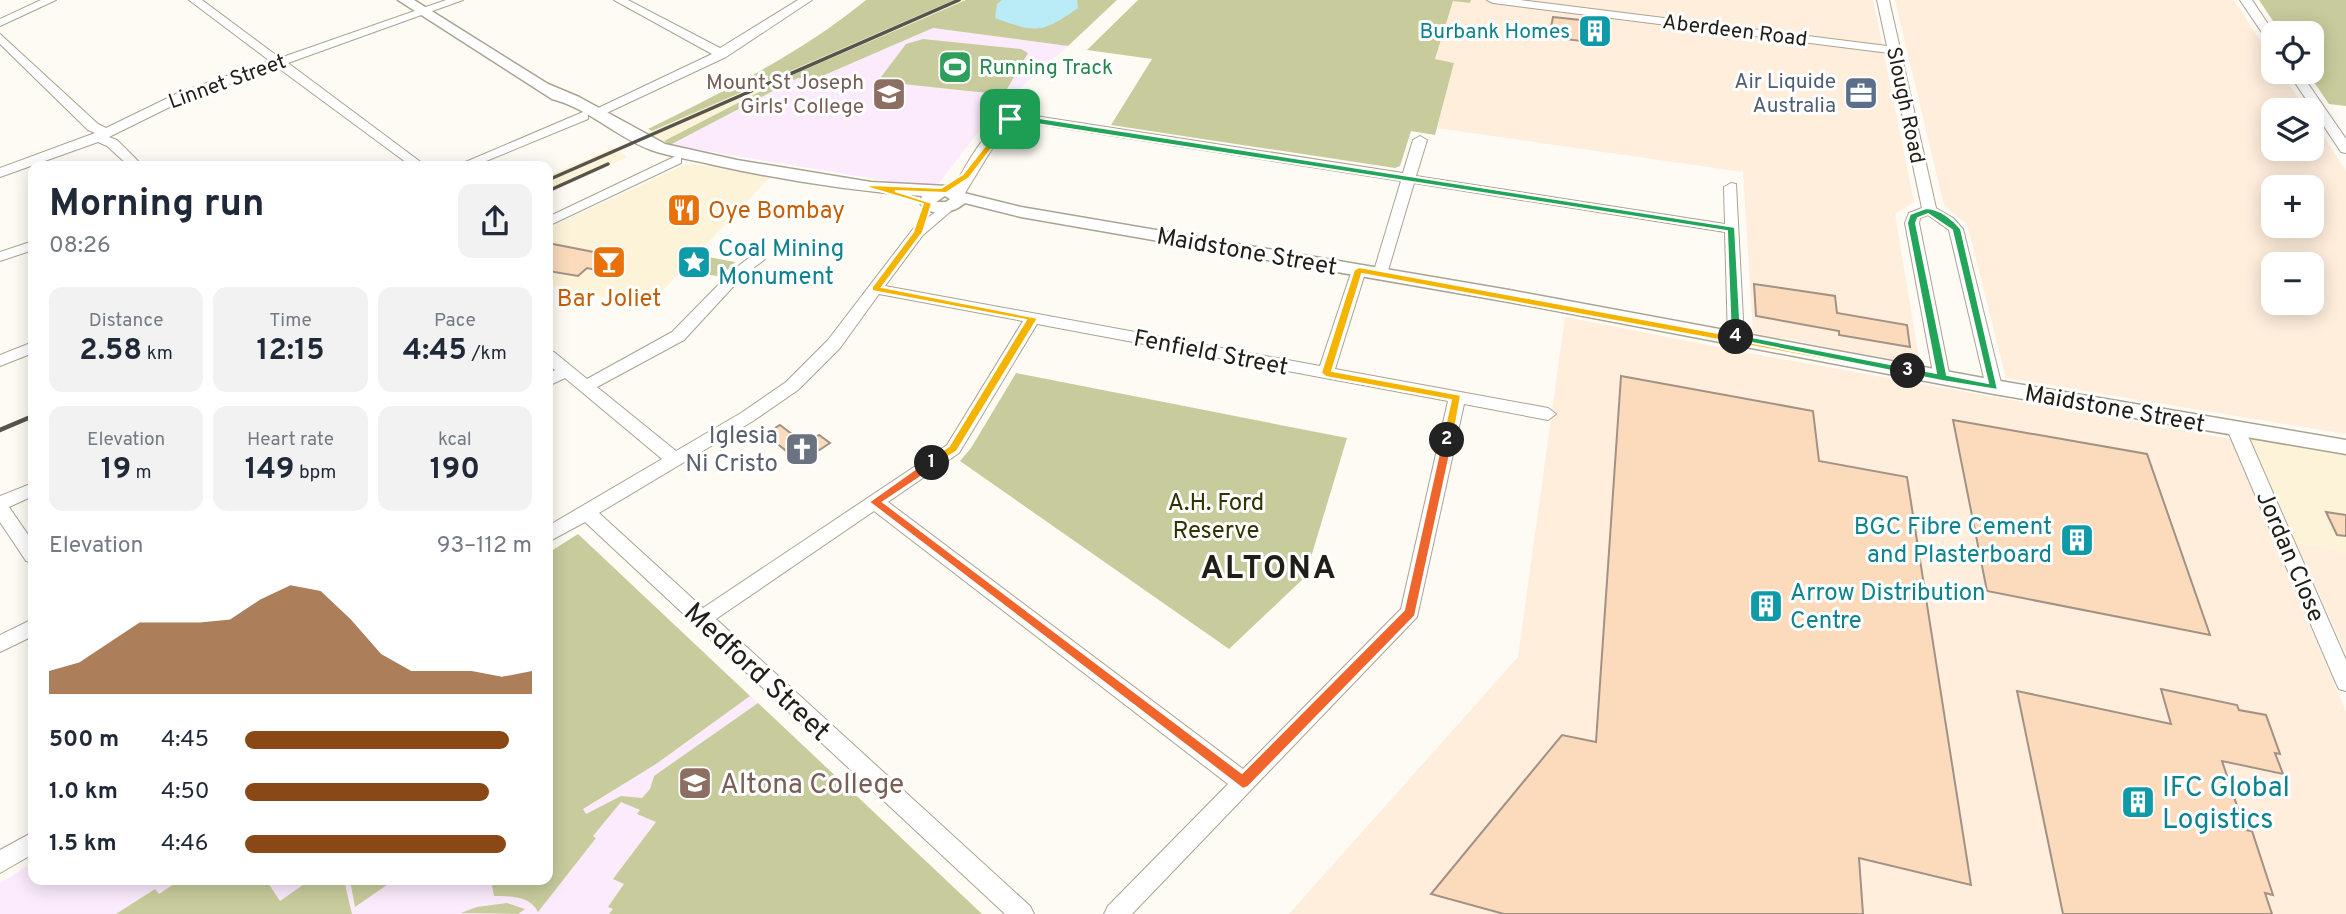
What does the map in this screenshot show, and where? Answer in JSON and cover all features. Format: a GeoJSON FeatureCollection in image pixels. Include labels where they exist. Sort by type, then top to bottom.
{"type":"FeatureCollection","features":[{"type":"Feature","properties":{"kind":"main road","name":"Maidstone Street"},"geometry":{"type":"LineString","coordinates":[[405,0],[591,115],[627,145],[683,158],[1359,270],[1942,378],[2344,448]]}},
{"type":"Feature","properties":{"kind":"street"},"geometry":{"type":"LineString","coordinates":[[0,23],[50,0]]}},
{"type":"Feature","properties":{"kind":"street"},"geometry":{"type":"LineString","coordinates":[[195,0],[412,161]]}},
{"type":"Feature","properties":{"kind":"street","name":"Linnet Street"},"geometry":{"type":"LineString","coordinates":[[32,161],[102,135],[182,96],[457,0]]}},
{"type":"Feature","properties":{"kind":"street"},"geometry":{"type":"LineString","coordinates":[[620,0],[722,54]]}},
{"type":"Feature","properties":{"kind":"street"},"geometry":{"type":"LineString","coordinates":[[476,161],[591,115],[722,54],[806,0]]}},
{"type":"Feature","properties":{"kind":"street","name":"Aberdeen Road"},"geometry":{"type":"LineString","coordinates":[[1493,0],[1894,50]]}},
{"type":"Feature","properties":{"kind":"street"},"geometry":{"type":"LineString","coordinates":[[1620,15],[1622,0]]}},
{"type":"Feature","properties":{"kind":"street","name":"Slough Road"},"geometry":{"type":"LineString","coordinates":[[1883,0],[1929,210]]}},
{"type":"Feature","properties":{"kind":"street"},"geometry":{"type":"LineString","coordinates":[[2246,0],[2261,23]]}},
{"type":"Feature","properties":{"kind":"street"},"geometry":{"type":"LineString","coordinates":[[0,38],[131,161]]}},
{"type":"Feature","properties":{"kind":"street"},"geometry":{"type":"LineString","coordinates":[[2302,84],[2346,149]]}},
{"type":"Feature","properties":{"kind":"street"},"geometry":{"type":"LineString","coordinates":[[553,532],[758,410],[792,386],[826,354],[943,199],[966,176],[1007,121],[1013,118],[1409,177],[1732,229]]}},
{"type":"Feature","properties":{"kind":"street"},"geometry":{"type":"LineString","coordinates":[[1380,274],[1420,140]]}},
{"type":"Feature","properties":{"kind":"street"},"geometry":{"type":"LineString","coordinates":[[553,220],[650,178],[683,158]]}},
{"type":"Feature","properties":{"kind":"street","name":"Linnet Street"},"geometry":{"type":"LineString","coordinates":[[0,173],[28,163]]}},
{"type":"Feature","properties":{"kind":"street"},"geometry":{"type":"LineString","coordinates":[[1731,187],[1736,339]]}},
{"type":"Feature","properties":{"kind":"street"},"geometry":{"type":"LineString","coordinates":[[1942,378],[1912,223],[1914,216],[1929,210],[1956,229],[1994,387]]}},
{"type":"Feature","properties":{"kind":"street"},"geometry":{"type":"LineString","coordinates":[[0,257],[28,247]]}},
{"type":"Feature","properties":{"kind":"street"},"geometry":{"type":"LineString","coordinates":[[586,387],[678,336],[738,273],[760,257]]}},
{"type":"Feature","properties":{"kind":"street"},"geometry":{"type":"LineString","coordinates":[[1326,373],[1359,270]]}},
{"type":"Feature","properties":{"kind":"street","name":"Fenfield Street"},"geometry":{"type":"LineString","coordinates":[[875,289],[1548,414]]}},
{"type":"Feature","properties":{"kind":"street"},"geometry":{"type":"LineString","coordinates":[[701,619],[953,449],[1033,318]]}},
{"type":"Feature","properties":{"kind":"street"},"geometry":{"type":"LineString","coordinates":[[0,360],[28,349]]}},
{"type":"Feature","properties":{"kind":"street"},"geometry":{"type":"LineString","coordinates":[[553,360],[675,460]]}},
{"type":"Feature","properties":{"kind":"street"},"geometry":{"type":"LineString","coordinates":[[553,378],[566,371]]}},
{"type":"Feature","properties":{"kind":"street"},"geometry":{"type":"LineString","coordinates":[[1117,912],[1410,612],[1457,397]]}},
{"type":"Feature","properties":{"kind":"street","name":"Jordan Close"},"geometry":{"type":"LineString","coordinates":[[2236,429],[2346,682]]}},
{"type":"Feature","properties":{"kind":"street"},"geometry":{"type":"LineString","coordinates":[[28,492],[0,506],[28,548]]}},
{"type":"Feature","properties":{"kind":"street"},"geometry":{"type":"LineString","coordinates":[[875,502],[1243,782]]}},
{"type":"Feature","properties":{"kind":"street","name":"Medford Street"},"geometry":{"type":"LineString","coordinates":[[586,512],[1022,914]]}},
{"type":"Feature","properties":{"kind":"street"},"geometry":{"type":"LineString","coordinates":[[0,644],[28,630]]}},
{"type":"Feature","properties":{"kind":"street"},"geometry":{"type":"LineString","coordinates":[[1,862],[28,845]]}},
{"type":"Feature","properties":{"kind":"shaded area"},"geometry":{"type":"Polygon","coordinates":[[[954,0],[966,0],[788,77],[664,141],[646,133],[954,0]]]}},
{"type":"Feature","properties":{"kind":"shaded area"},"geometry":{"type":"Polygon","coordinates":[[[1453,0],[1873,0],[1914,202],[1895,214],[1920,365],[1753,333],[1743,172],[1437,128],[1454,63],[1435,60],[1453,0]]]}},
{"type":"Feature","properties":{"kind":"shaded area"},"geometry":{"type":"Polygon","coordinates":[[[1895,0],[2234,0],[2261,42],[2261,84],[2289,84],[2298,98],[2261,98],[2261,161],[2324,161],[2324,137],[2346,171],[2346,434],[2006,378],[1967,224],[1944,206],[1895,0]]]}},
{"type":"Feature","properties":{"kind":"shaded area","name":"Mount St Joseph Girls' College"},"geometry":{"type":"Polygon","coordinates":[[[933,28],[1068,46],[996,109],[936,187],[670,145],[798,78],[813,80],[933,28]]]}},
{"type":"Feature","properties":{"kind":"shaded area"},"geometry":{"type":"Polygon","coordinates":[[[614,147],[627,157],[553,192],[553,174],[614,147]]]}},
{"type":"Feature","properties":{"kind":"shaded area"},"geometry":{"type":"Polygon","coordinates":[[[692,164],[771,176],[647,307],[553,286],[553,226],[682,166],[692,164]]]}},
{"type":"Feature","properties":{"kind":"shaded area"},"geometry":{"type":"Polygon","coordinates":[[[1565,317],[1754,354],[2231,439],[2346,712],[2346,914],[1289,914],[1518,657],[1565,317]]]}},
{"type":"Feature","properties":{"kind":"shaded area"},"geometry":{"type":"Polygon","coordinates":[[[2250,439],[2346,455],[2346,552],[2296,543],[2250,439]]]}},
{"type":"Feature","properties":{"kind":"shaded area","name":"Altona College"},"geometry":{"type":"Polygon","coordinates":[[[578,534],[982,914],[0,914],[0,883],[28,866],[28,885],[553,885],[553,822],[578,534]]]}},
{"type":"Feature","properties":{"kind":"shaded area"},"geometry":{"type":"Polygon","coordinates":[[[2296,543],[2346,552],[2346,654],[2296,543]]]}},
{"type":"Feature","properties":{"kind":"green space"},"geometry":{"type":"Polygon","coordinates":[[[866,0],[954,0],[652,131],[648,129],[788,55],[866,0]]]}},
{"type":"Feature","properties":{"kind":"green space"},"geometry":{"type":"Polygon","coordinates":[[[966,0],[1117,0],[1068,46],[933,28],[813,80],[798,78],[670,145],[664,141],[788,77],[966,0]]]}},
{"type":"Feature","properties":{"kind":"green space"},"geometry":{"type":"Polygon","coordinates":[[[1138,0],[1471,0],[1470,3],[1453,1],[1435,59],[1454,63],[1435,135],[1411,131],[1400,166],[1395,168],[1111,125],[1152,59],[1087,50],[1138,0]]]}},
{"type":"Feature","properties":{"kind":"green space"},"geometry":{"type":"Polygon","coordinates":[[[2259,0],[2346,0],[2346,106],[2329,104],[2315,84],[2324,84],[2324,21],[2273,21],[2259,0]]]}},
{"type":"Feature","properties":{"kind":"green space","name":"Running Track"},"geometry":{"type":"Polygon","coordinates":[[[923,39],[1021,49],[1028,53],[1007,89],[997,94],[884,82],[881,77],[906,44],[923,39]]]}},
{"type":"Feature","properties":{"kind":"green space"},"geometry":{"type":"Polygon","coordinates":[[[697,255],[735,262],[721,277],[683,269],[697,255]]]}},
{"type":"Feature","properties":{"kind":"green space","name":"A.H. Ford Reserve"},"geometry":{"type":"Polygon","coordinates":[[[1016,373],[1347,438],[1305,577],[1229,649],[960,461],[971,448],[1016,373]]]}},
{"type":"Feature","properties":{"kind":"green space","name":"Altona College"},"geometry":{"type":"Polygon","coordinates":[[[578,534],[750,696],[656,764],[583,809],[586,814],[621,796],[642,798],[650,789],[654,776],[758,703],[982,914],[609,914],[613,909],[608,907],[624,884],[613,879],[656,822],[637,814],[640,810],[621,802],[538,912],[525,900],[494,896],[492,885],[553,885],[553,550],[578,534]]]}},
{"type":"Feature","properties":{"kind":"green space"},"geometry":{"type":"Polygon","coordinates":[[[172,885],[269,885],[280,901],[303,885],[345,885],[352,914],[116,914],[155,889],[159,894],[172,885]]]}},
{"type":"Feature","properties":{"kind":"green space"},"geometry":{"type":"Polygon","coordinates":[[[351,885],[387,885],[355,907],[351,885]]]}},
{"type":"Feature","properties":{"kind":"green space"},"geometry":{"type":"Polygon","coordinates":[[[507,903],[525,909],[518,914],[461,913],[477,907],[507,903]]]}},
{"type":"Feature","properties":{"kind":"water"},"geometry":{"type":"Polygon","coordinates":[[[1002,0],[1077,0],[1078,8],[1046,27],[1030,28],[995,18],[997,4],[1002,0]]]}},
{"type":"Feature","properties":{"kind":"building","name":"Burbank Homes"},"geometry":{"type":"Polygon","coordinates":[[[1553,17],[1608,23],[1605,44],[1549,37],[1553,17]]]}},
{"type":"Feature","properties":{"kind":"building"},"geometry":{"type":"Polygon","coordinates":[[[553,244],[620,257],[605,272],[587,268],[578,276],[553,272],[553,244]]]}},
{"type":"Feature","properties":{"kind":"building"},"geometry":{"type":"Polygon","coordinates":[[[1754,284],[1835,296],[1837,313],[1907,325],[1910,347],[1839,335],[1839,331],[1756,316],[1754,284]]]}},
{"type":"Feature","properties":{"kind":"building","name":"Arrow Distribution Centre"},"geometry":{"type":"Polygon","coordinates":[[[1621,376],[1813,411],[1819,461],[1907,477],[1971,885],[1859,858],[1863,914],[1504,914],[1431,894],[1562,735],[1596,742],[1621,376]]]}},
{"type":"Feature","properties":{"kind":"building","name":"BGC Fibre Cement and Plasterboard"},"geometry":{"type":"Polygon","coordinates":[[[1953,420],[2147,454],[2210,635],[1987,591],[1953,420]]]}},
{"type":"Feature","properties":{"kind":"building","name":"Iglesia Ni Cristo"},"geometry":{"type":"Polygon","coordinates":[[[780,425],[805,444],[819,435],[830,443],[798,464],[765,434],[780,425]]]}},
{"type":"Feature","properties":{"kind":"building"},"geometry":{"type":"Polygon","coordinates":[[[2326,512],[2346,515],[2346,536],[2337,535],[2326,512]]]}},
{"type":"Feature","properties":{"kind":"building","name":"IFC Global Logistics"},"geometry":{"type":"Polygon","coordinates":[[[2161,689],[2237,705],[2239,710],[2266,715],[2280,754],[2275,753],[2283,774],[2222,761],[2245,830],[2252,831],[2273,895],[2265,893],[2272,914],[2063,914],[2017,691],[2171,724],[2161,689]]]}},
{"type":"Feature","properties":{"kind":"railway"},"geometry":{"type":"LineString","coordinates":[[553,178],[959,0]]}},
{"type":"Feature","properties":{"kind":"railway"},"geometry":{"type":"LineString","coordinates":[[553,189],[608,164]]}},
{"type":"Feature","properties":{"kind":"railway"},"geometry":{"type":"LineString","coordinates":[[0,430],[28,418]]}},
{"type":"Feature","properties":{"kind":"place","name":"Burbank Homes"},"geometry":{"type":"Point","coordinates":[1595,31]}},
{"type":"Feature","properties":{"kind":"place","name":"Running Track"},"geometry":{"type":"Point","coordinates":[955,67]}},
{"type":"Feature","properties":{"kind":"place","name":"Air Liquide Australia"},"geometry":{"type":"Point","coordinates":[1861,93]}},
{"type":"Feature","properties":{"kind":"place","name":"Mount St Joseph Girls' College"},"geometry":{"type":"Point","coordinates":[889,94]}},
{"type":"Feature","properties":{"kind":"place","name":"Oye Bombay"},"geometry":{"type":"Point","coordinates":[684,210]}},
{"type":"Feature","properties":{"kind":"place","name":"Bar Joliet"},"geometry":{"type":"Point","coordinates":[609,262]}},
{"type":"Feature","properties":{"kind":"place","name":"Coal Mining Monument"},"geometry":{"type":"Point","coordinates":[694,262]}},
{"type":"Feature","properties":{"kind":"place","name":"Iglesia Ni Cristo"},"geometry":{"type":"Point","coordinates":[802,449]}},
{"type":"Feature","properties":{"kind":"place","name":"BGC Fibre Cement and Plasterboard"},"geometry":{"type":"Point","coordinates":[2077,540]}},
{"type":"Feature","properties":{"kind":"place","name":"Arrow Distribution Centre"},"geometry":{"type":"Point","coordinates":[1766,606]}},
{"type":"Feature","properties":{"kind":"place","name":"Altona College"},"geometry":{"type":"Point","coordinates":[695,783]}},
{"type":"Feature","properties":{"kind":"place","name":"IFC Global Logistics"},"geometry":{"type":"Point","coordinates":[2138,802]}},
{"type":"Feature","properties":{"kind":"district","name":"ALTONA"},"geometry":{"type":"Point","coordinates":[1269,567]}},
{"type":"Feature","properties":{"kind":"route"},"geometry":{"type":"LineString","coordinates":[[1010,119],[966,176],[943,191],[870,187],[928,203],[918,232],[875,289],[1033,318],[953,449],[875,502],[1243,782],[1405,618],[1415,596],[1457,397],[1326,373],[1359,270],[1509,296],[1942,378],[1994,387],[1956,229],[1954,225],[1929,210],[1914,216],[1912,223],[1942,378],[1736,339],[1732,229],[1409,177],[1020,118],[1010,119]]}}]}
